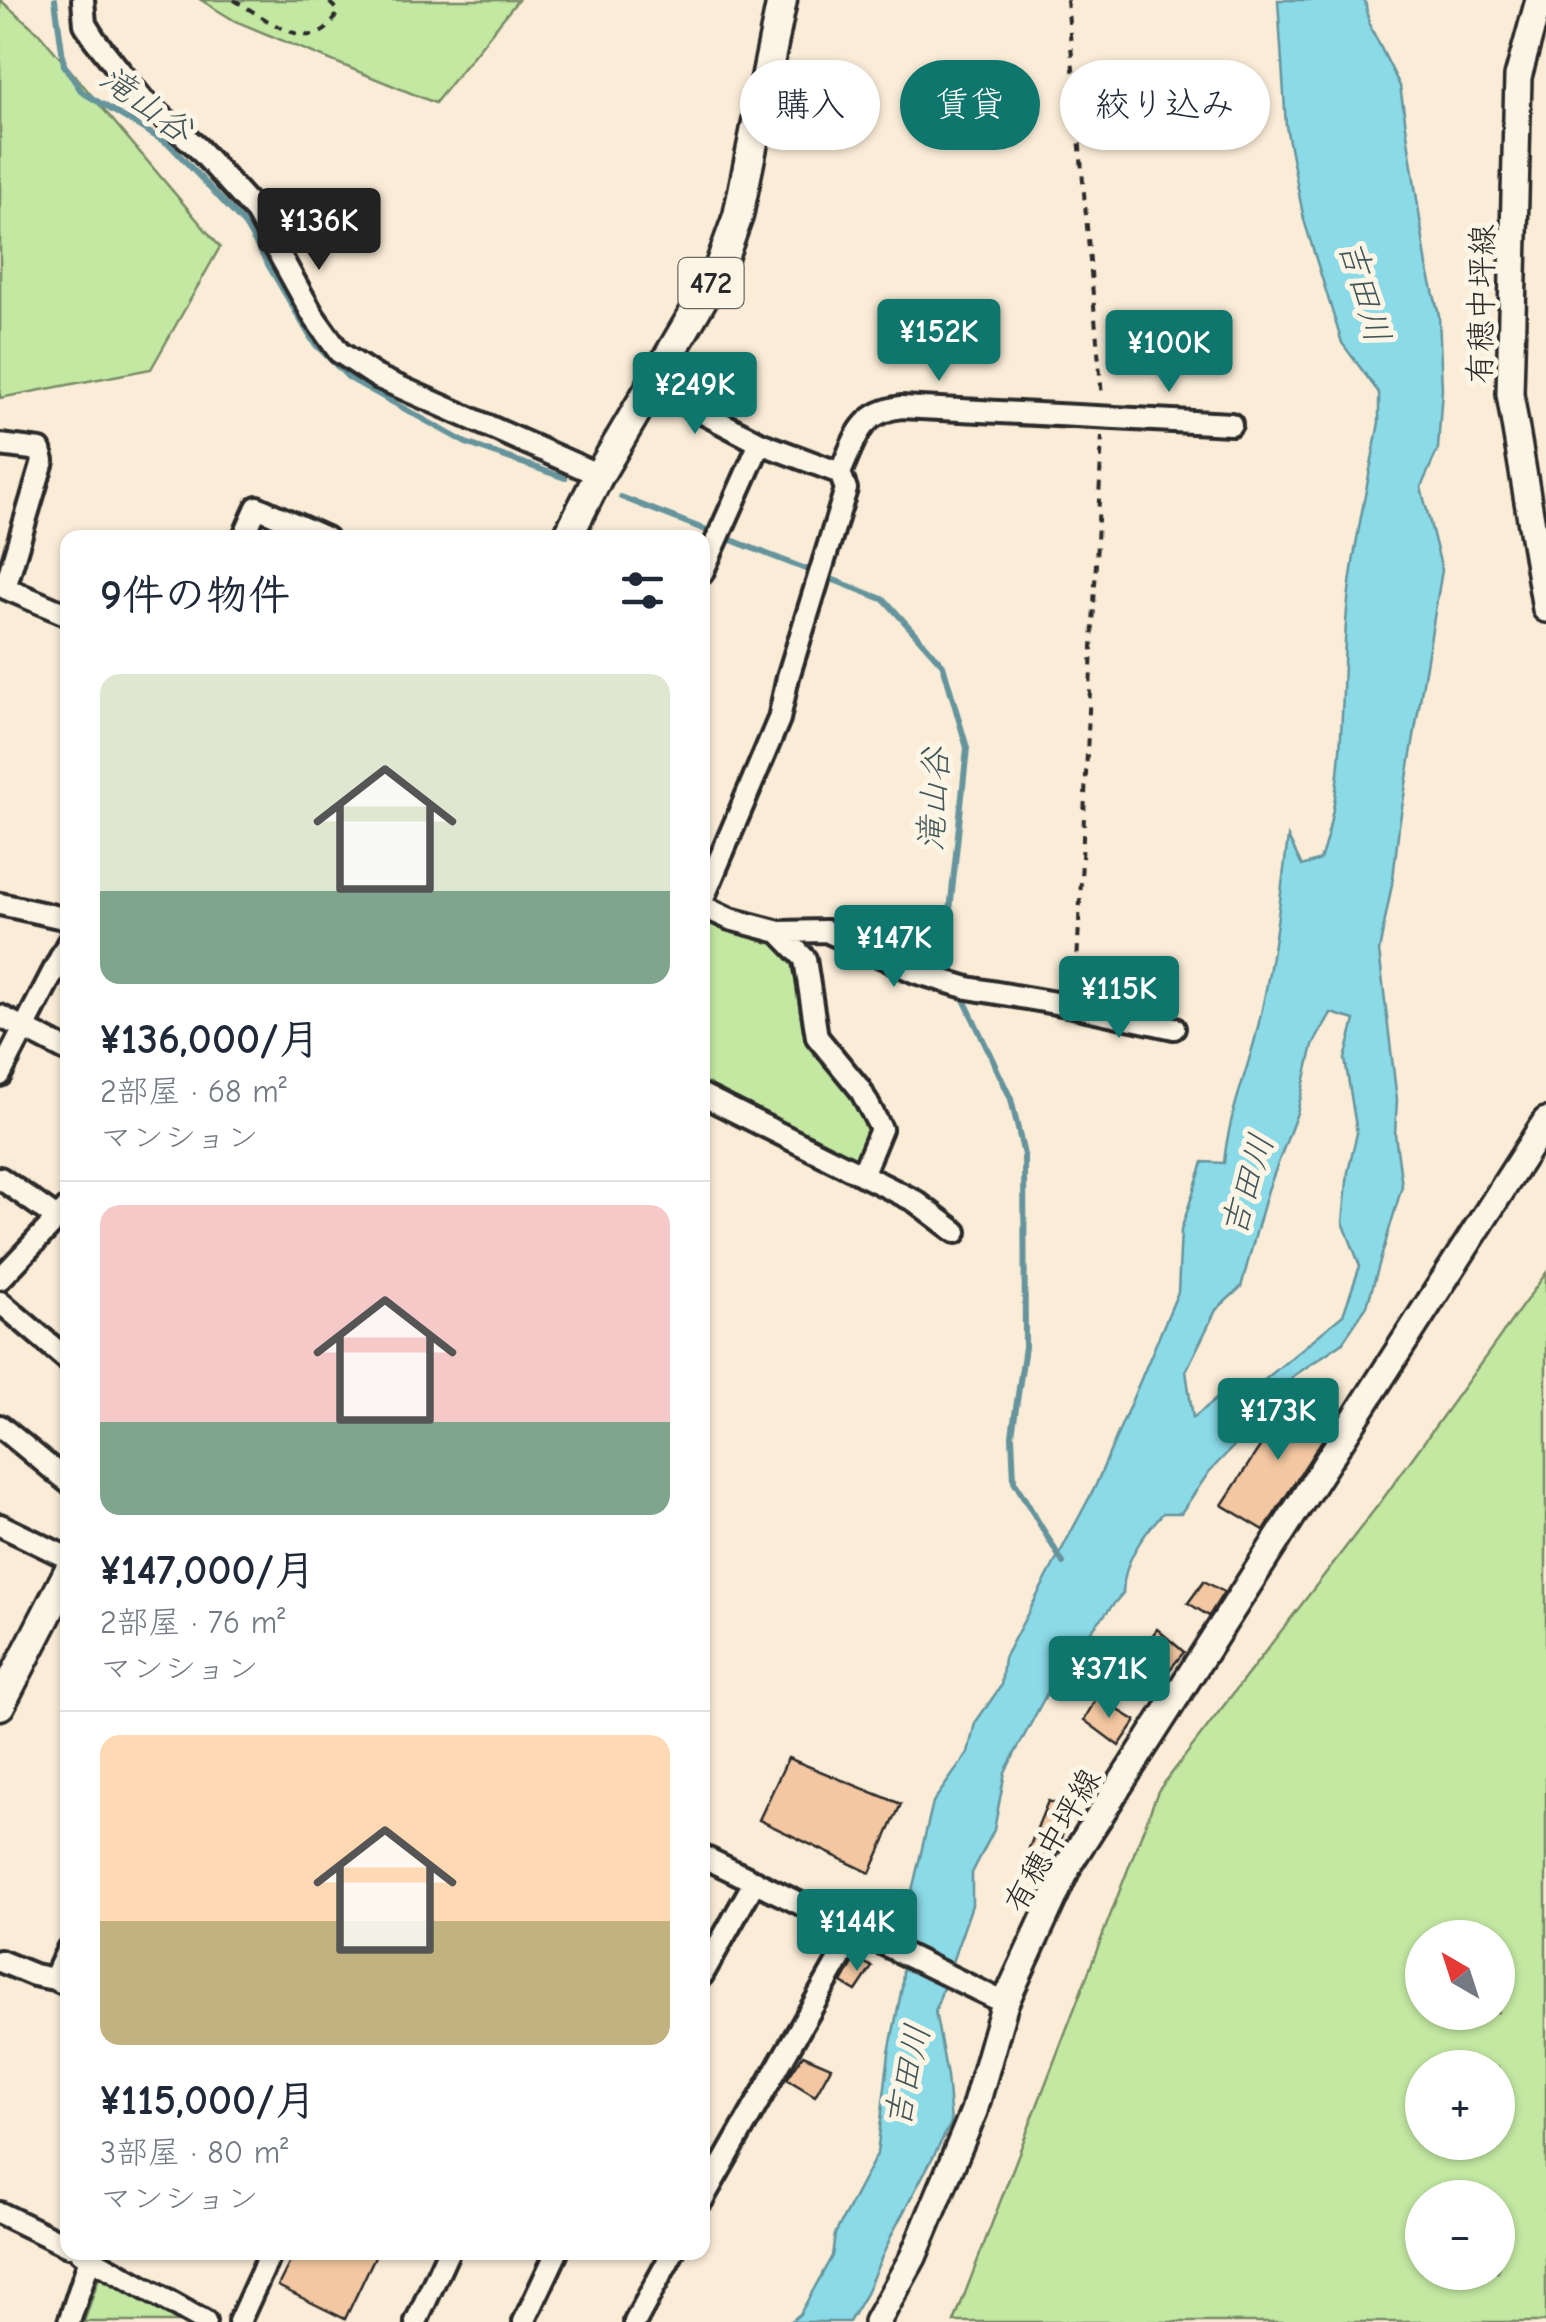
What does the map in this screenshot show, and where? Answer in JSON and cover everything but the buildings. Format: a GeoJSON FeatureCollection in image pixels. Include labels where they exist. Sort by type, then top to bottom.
{"type":"FeatureCollection","features":[{"type":"Feature","properties":{"kind":"highway","name":"472"},"geometry":{"type":"LineString","coordinates":[[571,530],[717,274],[738,216],[782,0]]}},
{"type":"Feature","properties":{"kind":"highway"},"geometry":{"type":"LineString","coordinates":[[0,1704],[60,1588]]}},
{"type":"Feature","properties":{"kind":"main road","name":"有穂中坪線"},"geometry":{"type":"LineString","coordinates":[[1539,0],[1518,77],[1510,394],[1546,609]]}},
{"type":"Feature","properties":{"kind":"main road","name":"有穂中坪線"},"geometry":{"type":"LineString","coordinates":[[877,2322],[912,2258],[974,2111],[998,2000],[1070,1862],[1546,1121]]}},
{"type":"Feature","properties":{"kind":"street"},"geometry":{"type":"LineString","coordinates":[[84,0],[85,24],[94,40],[143,100],[197,147],[256,212],[314,317],[339,352],[377,377],[599,475]]}},
{"type":"Feature","properties":{"kind":"street"},"geometry":{"type":"LineString","coordinates":[[653,387],[760,443],[840,473]]}},
{"type":"Feature","properties":{"kind":"street"},"geometry":{"type":"LineString","coordinates":[[710,884],[779,719],[788,677],[846,489],[840,473],[866,420],[882,410],[902,407],[1231,424]]}},
{"type":"Feature","properties":{"kind":"street"},"geometry":{"type":"LineString","coordinates":[[710,557],[760,443]]}},
{"type":"Feature","properties":{"kind":"street"},"geometry":{"type":"LineString","coordinates":[[0,445],[40,450],[44,461],[5,588],[60,612]]}},
{"type":"Feature","properties":{"kind":"street"},"geometry":{"type":"LineString","coordinates":[[247,530],[257,507],[308,530]]}},
{"type":"Feature","properties":{"kind":"street"},"geometry":{"type":"LineString","coordinates":[[0,904],[60,918]]}},
{"type":"Feature","properties":{"kind":"street"},"geometry":{"type":"LineString","coordinates":[[710,908],[730,919],[779,932],[826,931],[914,972],[968,988],[1174,1028]]}},
{"type":"Feature","properties":{"kind":"street"},"geometry":{"type":"LineString","coordinates":[[779,932],[805,960],[817,1037],[860,1089],[881,1129],[862,1174]]}},
{"type":"Feature","properties":{"kind":"street"},"geometry":{"type":"LineString","coordinates":[[0,1075],[60,958]]}},
{"type":"Feature","properties":{"kind":"street"},"geometry":{"type":"LineString","coordinates":[[0,1016],[60,1047]]}},
{"type":"Feature","properties":{"kind":"street"},"geometry":{"type":"LineString","coordinates":[[710,1099],[915,1201],[956,1232]]}},
{"type":"Feature","properties":{"kind":"street"},"geometry":{"type":"LineString","coordinates":[[0,1178],[60,1211]]}},
{"type":"Feature","properties":{"kind":"street"},"geometry":{"type":"LineString","coordinates":[[0,1279],[60,1216]]}},
{"type":"Feature","properties":{"kind":"street"},"geometry":{"type":"LineString","coordinates":[[0,1302],[60,1353]]}},
{"type":"Feature","properties":{"kind":"street"},"geometry":{"type":"LineString","coordinates":[[0,1426],[60,1475]]}},
{"type":"Feature","properties":{"kind":"street"},"geometry":{"type":"LineString","coordinates":[[0,1525],[60,1554]]}},
{"type":"Feature","properties":{"kind":"street"},"geometry":{"type":"LineString","coordinates":[[710,1860],[998,2000]]}},
{"type":"Feature","properties":{"kind":"street"},"geometry":{"type":"LineString","coordinates":[[710,1960],[755,1881]]}},
{"type":"Feature","properties":{"kind":"street"},"geometry":{"type":"LineString","coordinates":[[710,2186],[856,1930]]}},
{"type":"Feature","properties":{"kind":"street"},"geometry":{"type":"LineString","coordinates":[[0,1961],[60,1981]]}},
{"type":"Feature","properties":{"kind":"street"},"geometry":{"type":"LineString","coordinates":[[0,2213],[60,2242]]}},
{"type":"Feature","properties":{"kind":"street"},"geometry":{"type":"LineString","coordinates":[[69,2322],[86,2260]]}},
{"type":"Feature","properties":{"kind":"street"},"geometry":{"type":"LineString","coordinates":[[98,2260],[205,2322]]}},
{"type":"Feature","properties":{"kind":"street"},"geometry":{"type":"LineString","coordinates":[[239,2322],[267,2260]]}},
{"type":"Feature","properties":{"kind":"street"},"geometry":{"type":"LineString","coordinates":[[416,2322],[444,2260]]}},
{"type":"Feature","properties":{"kind":"street"},"geometry":{"type":"LineString","coordinates":[[524,2322],[553,2260]]}},
{"type":"Feature","properties":{"kind":"street"},"geometry":{"type":"LineString","coordinates":[[635,2322],[669,2260]]}},
{"type":"Feature","properties":{"kind":"path"},"geometry":{"type":"LineString","coordinates":[[234,0],[288,31],[309,36],[321,36],[332,26],[338,11],[328,0]]}},
{"type":"Feature","properties":{"kind":"path"},"geometry":{"type":"LineString","coordinates":[[1067,0],[1103,416],[1073,1006]]}},
{"type":"Feature","properties":{"kind":"green space"},"geometry":{"type":"Polygon","coordinates":[[[0,0],[38,32],[220,247],[151,369],[0,398],[0,0]]]}},
{"type":"Feature","properties":{"kind":"green space"},"geometry":{"type":"Polygon","coordinates":[[[201,0],[518,0],[435,103],[235,21],[201,0]]]}},
{"type":"Feature","properties":{"kind":"green space"},"geometry":{"type":"Polygon","coordinates":[[[710,920],[769,940],[792,960],[803,1031],[849,1091],[871,1130],[858,1162],[710,1087],[710,920]]]}},
{"type":"Feature","properties":{"kind":"green space"},"geometry":{"type":"Polygon","coordinates":[[[1546,1273],[1546,2322],[954,2322],[1158,1791],[1382,1500],[1546,1273]]]}},
{"type":"Feature","properties":{"kind":"green space"},"geometry":{"type":"Polygon","coordinates":[[[100,2274],[184,2322],[84,2322],[100,2274]]]}},
{"type":"Feature","properties":{"kind":"water","name":"吉田川"},"geometry":{"type":"Polygon","coordinates":[[[1278,0],[1365,0],[1369,24],[1400,86],[1427,266],[1439,315],[1442,389],[1438,449],[1421,487],[1442,570],[1379,951],[1397,1100],[1395,1134],[1402,1186],[1367,1306],[1342,1343],[1295,1375],[1209,1472],[1181,1513],[1163,1513],[1155,1522],[1130,1560],[1123,1593],[1062,1665],[1005,1772],[994,1830],[972,1873],[972,1905],[935,2011],[951,2123],[849,2322],[790,2322],[800,2314],[832,2256],[835,2234],[877,2154],[889,2053],[902,1987],[906,1916],[933,1802],[968,1753],[975,1723],[1001,1686],[1004,1658],[1095,1487],[1178,1292],[1181,1230],[1203,1162],[1224,1163],[1233,1114],[1256,1035],[1271,961],[1288,837],[1302,866],[1320,860],[1329,830],[1339,768],[1350,587],[1379,422],[1379,393],[1342,343],[1304,220],[1286,126],[1278,0]],[[1331,1013],[1313,1045],[1297,1113],[1268,1190],[1241,1287],[1216,1310],[1186,1371],[1193,1418],[1232,1386],[1234,1405],[1343,1315],[1360,1266],[1343,1222],[1357,1133],[1345,1059],[1355,1020],[1331,1013]]]}},
{"type":"Feature","properties":{"kind":"waterway","name":"滝山谷"},"geometry":{"type":"LineString","coordinates":[[55,0],[64,65],[82,92],[170,145],[245,225],[314,343],[349,378],[466,443],[565,478]]}},
{"type":"Feature","properties":{"kind":"waterway","name":"滝山谷"},"geometry":{"type":"LineString","coordinates":[[621,497],[706,530]]}},
{"type":"Feature","properties":{"kind":"waterway","name":"滝山谷"},"geometry":{"type":"LineString","coordinates":[[710,532],[885,600],[943,665],[967,748],[945,959],[953,977]]}},
{"type":"Feature","properties":{"kind":"waterway","name":"滝山谷"},"geometry":{"type":"LineString","coordinates":[[961,993],[1011,1099],[1024,1155],[1025,1347],[1012,1435],[1014,1481],[1063,1563]]}}]}
